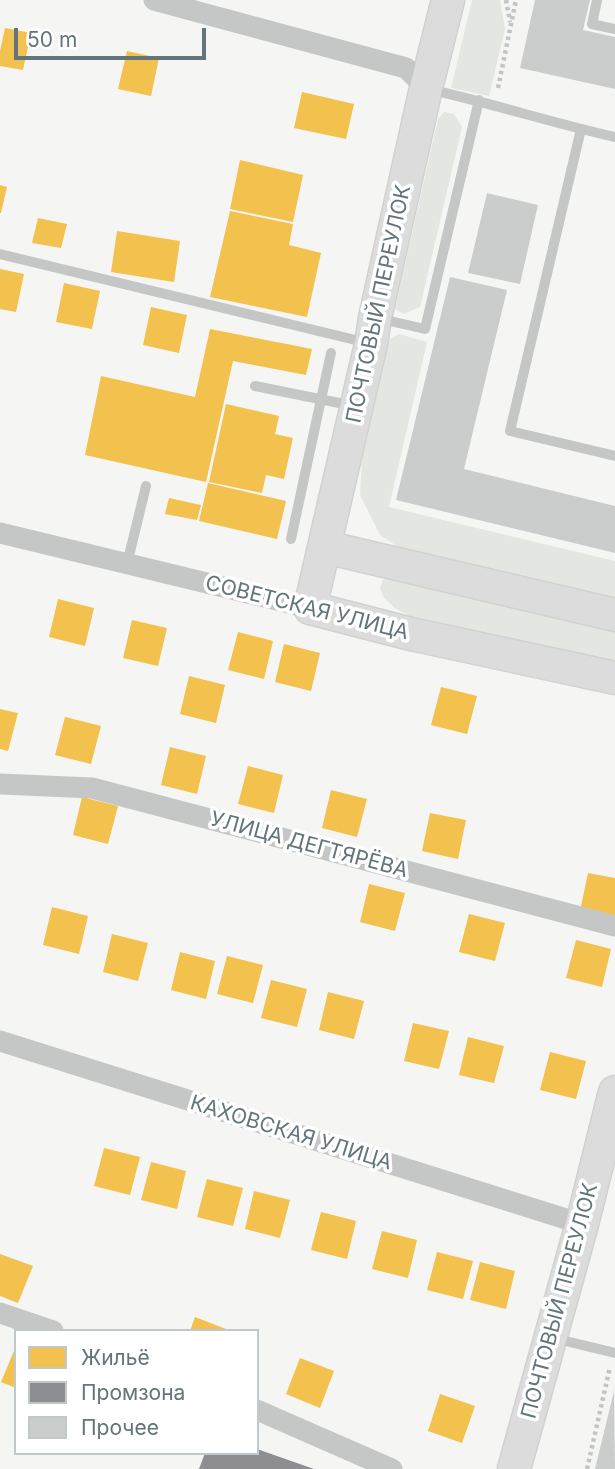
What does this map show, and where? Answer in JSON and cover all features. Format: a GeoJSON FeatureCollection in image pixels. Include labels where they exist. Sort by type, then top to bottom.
{"type":"FeatureCollection","features":[{"type":"Feature","properties":{"kind":"main road","name":"ПОЧТОВЫЙ ПЕРЕУЛОК"},"geometry":{"type":"LineString","coordinates":[[310,608],[448,0]]}},
{"type":"Feature","properties":{"kind":"main road"},"geometry":{"type":"LineString","coordinates":[[325,547],[615,615]]}},
{"type":"Feature","properties":{"kind":"main road","name":"СОВЕТСКАЯ УЛИЦА"},"geometry":{"type":"LineString","coordinates":[[310,608],[411,634],[615,678]]}},
{"type":"Feature","properties":{"kind":"main road","name":"ПОЧТОВЫЙ ПЕРЕУЛОК"},"geometry":{"type":"LineString","coordinates":[[514,1469],[582,1224],[601,1169],[615,1091]]}},
{"type":"Feature","properties":{"kind":"street"},"geometry":{"type":"LineString","coordinates":[[154,0],[406,68],[426,88]]}},
{"type":"Feature","properties":{"kind":"street","name":"СОВЕТСКАЯ УЛИЦА"},"geometry":{"type":"LineString","coordinates":[[0,533],[310,608]]}},
{"type":"Feature","properties":{"kind":"street","name":"УЛИЦА ДЕГТЯРЁВА"},"geometry":{"type":"LineString","coordinates":[[0,784],[92,788],[615,926]]}},
{"type":"Feature","properties":{"kind":"street","name":"КАХОВСКАЯ УЛИЦА"},"geometry":{"type":"LineString","coordinates":[[0,1041],[582,1224]]}},
{"type":"Feature","properties":{"kind":"street"},"geometry":{"type":"LineString","coordinates":[[0,1313],[47,1329]]}},
{"type":"Feature","properties":{"kind":"street"},"geometry":{"type":"LineString","coordinates":[[259,1411],[392,1469]]}},
{"type":"Feature","properties":{"kind":"lane"},"geometry":{"type":"LineString","coordinates":[[597,0],[592,24],[615,29]]}},
{"type":"Feature","properties":{"kind":"lane"},"geometry":{"type":"LineString","coordinates":[[426,88],[615,137]]}},
{"type":"Feature","properties":{"kind":"lane"},"geometry":{"type":"LineString","coordinates":[[0,254],[373,331],[425,329],[479,100]]}},
{"type":"Feature","properties":{"kind":"lane"},"geometry":{"type":"LineString","coordinates":[[581,130],[510,431],[615,456]]}},
{"type":"Feature","properties":{"kind":"lane"},"geometry":{"type":"LineString","coordinates":[[291,539],[331,354]]}},
{"type":"Feature","properties":{"kind":"lane"},"geometry":{"type":"LineString","coordinates":[[255,386],[357,406]]}},
{"type":"Feature","properties":{"kind":"lane"},"geometry":{"type":"LineString","coordinates":[[127,564],[146,486]]}},
{"type":"Feature","properties":{"kind":"lane"},"geometry":{"type":"LineString","coordinates":[[551,1337],[614,1352]]}},
{"type":"Feature","properties":{"kind":"path"},"geometry":{"type":"LineString","coordinates":[[506,0],[510,26]]}},
{"type":"Feature","properties":{"kind":"path"},"geometry":{"type":"LineString","coordinates":[[479,100],[496,97],[516,0]]}},
{"type":"Feature","properties":{"kind":"path"},"geometry":{"type":"LineString","coordinates":[[587,1469],[614,1352]]}},
{"type":"Feature","properties":{"kind":"shaded area"},"geometry":{"type":"Polygon","coordinates":[[[472,0],[500,0],[505,29],[489,96],[451,88],[472,0]]]}},
{"type":"Feature","properties":{"kind":"shaded area"},"geometry":{"type":"Polygon","coordinates":[[[444,112],[454,114],[462,127],[420,307],[404,314],[395,309],[438,119],[444,112]]]}},
{"type":"Feature","properties":{"kind":"shaded area"},"geometry":{"type":"Polygon","coordinates":[[[399,334],[427,342],[389,507],[615,561],[615,600],[406,552],[380,535],[360,495],[362,461],[390,339],[399,334]]]}},
{"type":"Feature","properties":{"kind":"shaded area"},"geometry":{"type":"Polygon","coordinates":[[[391,577],[615,627],[615,667],[437,629],[396,609],[384,598],[380,588],[383,580],[391,577]]]}},
{"type":"Feature","properties":{"kind":"building: Жильё"},"geometry":{"type":"Polygon","coordinates":[[[5,28],[31,33],[23,70],[0,66],[5,28]]]}},
{"type":"Feature","properties":{"kind":"building: Жильё"},"geometry":{"type":"Polygon","coordinates":[[[127,51],[159,58],[151,96],[118,89],[127,51]]]}},
{"type":"Feature","properties":{"kind":"building: Жильё"},"geometry":{"type":"Polygon","coordinates":[[[302,92],[354,104],[346,139],[294,128],[302,92]]]}},
{"type":"Feature","properties":{"kind":"building: Жильё"},"geometry":{"type":"Polygon","coordinates":[[[240,160],[303,175],[293,222],[230,209],[240,160]]]}},
{"type":"Feature","properties":{"kind":"building: Жильё"},"geometry":{"type":"Polygon","coordinates":[[[0,185],[7,187],[1,213],[0,213],[0,185]]]}},
{"type":"Feature","properties":{"kind":"building: Жильё"},"geometry":{"type":"Polygon","coordinates":[[[230,211],[293,224],[289,245],[321,253],[307,317],[210,297],[230,211]]]}},
{"type":"Feature","properties":{"kind":"building: Жильё"},"geometry":{"type":"Polygon","coordinates":[[[38,218],[67,224],[61,248],[32,243],[38,218]]]}},
{"type":"Feature","properties":{"kind":"building: Жильё"},"geometry":{"type":"Polygon","coordinates":[[[117,231],[180,241],[174,282],[111,272],[117,231]]]}},
{"type":"Feature","properties":{"kind":"building: Жильё"},"geometry":{"type":"Polygon","coordinates":[[[0,269],[24,274],[16,312],[0,309],[0,269]]]}},
{"type":"Feature","properties":{"kind":"building: Жильё"},"geometry":{"type":"Polygon","coordinates":[[[64,283],[100,291],[92,329],[56,322],[64,283]]]}},
{"type":"Feature","properties":{"kind":"building: Жильё"},"geometry":{"type":"Polygon","coordinates":[[[151,307],[187,315],[179,353],[143,345],[151,307]]]}},
{"type":"Feature","properties":{"kind":"building: Жильё"},"geometry":{"type":"Polygon","coordinates":[[[210,329],[312,349],[306,375],[233,361],[206,482],[85,455],[101,376],[195,397],[210,329]]]}},
{"type":"Feature","properties":{"kind":"building: Жильё"},"geometry":{"type":"Polygon","coordinates":[[[226,404],[279,416],[275,434],[293,438],[284,479],[266,475],[262,493],[209,482],[226,404]]]}},
{"type":"Feature","properties":{"kind":"building: Жильё"},"geometry":{"type":"Polygon","coordinates":[[[208,483],[286,501],[277,539],[199,521],[208,483]]]}},
{"type":"Feature","properties":{"kind":"building: Жильё"},"geometry":{"type":"Polygon","coordinates":[[[169,498],[201,505],[197,520],[165,514],[169,498]]]}},
{"type":"Feature","properties":{"kind":"building: Жильё"},"geometry":{"type":"Polygon","coordinates":[[[58,599],[94,608],[85,646],[49,637],[58,599]]]}},
{"type":"Feature","properties":{"kind":"building: Жильё"},"geometry":{"type":"Polygon","coordinates":[[[132,620],[167,628],[158,666],[123,658],[132,620]]]}},
{"type":"Feature","properties":{"kind":"building: Жильё"},"geometry":{"type":"Polygon","coordinates":[[[238,632],[273,641],[264,679],[228,670],[238,632]]]}},
{"type":"Feature","properties":{"kind":"building: Жильё"},"geometry":{"type":"Polygon","coordinates":[[[284,644],[320,653],[311,691],[275,682],[284,644]]]}},
{"type":"Feature","properties":{"kind":"building: Жильё"},"geometry":{"type":"Polygon","coordinates":[[[189,676],[225,685],[216,723],[180,714],[189,676]]]}},
{"type":"Feature","properties":{"kind":"building: Жильё"},"geometry":{"type":"Polygon","coordinates":[[[441,687],[477,696],[467,734],[431,725],[441,687]]]}},
{"type":"Feature","properties":{"kind":"building: Жильё"},"geometry":{"type":"Polygon","coordinates":[[[0,709],[18,713],[8,751],[0,749],[0,709]]]}},
{"type":"Feature","properties":{"kind":"building: Жильё"},"geometry":{"type":"Polygon","coordinates":[[[65,717],[101,726],[91,764],[55,755],[65,717]]]}},
{"type":"Feature","properties":{"kind":"building: Жильё"},"geometry":{"type":"Polygon","coordinates":[[[170,747],[206,756],[197,794],[161,785],[170,747]]]}},
{"type":"Feature","properties":{"kind":"building: Жильё"},"geometry":{"type":"Polygon","coordinates":[[[248,766],[283,775],[274,813],[238,804],[248,766]]]}},
{"type":"Feature","properties":{"kind":"building: Жильё"},"geometry":{"type":"Polygon","coordinates":[[[331,790],[367,799],[357,837],[322,828],[331,790]]]}},
{"type":"Feature","properties":{"kind":"building: Жильё"},"geometry":{"type":"Polygon","coordinates":[[[82,797],[118,806],[108,844],[73,835],[82,797]]]}},
{"type":"Feature","properties":{"kind":"building: Жильё"},"geometry":{"type":"Polygon","coordinates":[[[430,813],[466,820],[458,859],[422,851],[430,813]]]}},
{"type":"Feature","properties":{"kind":"building: Жильё"},"geometry":{"type":"Polygon","coordinates":[[[588,873],[615,878],[615,918],[580,911],[588,873]]]}},
{"type":"Feature","properties":{"kind":"building: Жильё"},"geometry":{"type":"Polygon","coordinates":[[[369,884],[405,893],[395,931],[360,922],[369,884]]]}},
{"type":"Feature","properties":{"kind":"building: Жильё"},"geometry":{"type":"Polygon","coordinates":[[[52,907],[88,916],[79,954],[43,945],[52,907]]]}},
{"type":"Feature","properties":{"kind":"building: Жильё"},"geometry":{"type":"Polygon","coordinates":[[[469,914],[505,923],[495,961],[459,952],[469,914]]]}},
{"type":"Feature","properties":{"kind":"building: Жильё"},"geometry":{"type":"Polygon","coordinates":[[[112,934],[148,943],[138,981],[103,972],[112,934]]]}},
{"type":"Feature","properties":{"kind":"building: Жильё"},"geometry":{"type":"Polygon","coordinates":[[[576,940],[611,949],[602,987],[566,978],[576,940]]]}},
{"type":"Feature","properties":{"kind":"building: Жильё"},"geometry":{"type":"Polygon","coordinates":[[[180,952],[215,961],[206,999],[171,990],[180,952]]]}},
{"type":"Feature","properties":{"kind":"building: Жильё"},"geometry":{"type":"Polygon","coordinates":[[[227,956],[263,965],[253,1003],[217,994],[227,956]]]}},
{"type":"Feature","properties":{"kind":"building: Жильё"},"geometry":{"type":"Polygon","coordinates":[[[271,980],[307,989],[297,1027],[261,1018],[271,980]]]}},
{"type":"Feature","properties":{"kind":"building: Жильё"},"geometry":{"type":"Polygon","coordinates":[[[328,992],[364,1001],[354,1039],[319,1030],[328,992]]]}},
{"type":"Feature","properties":{"kind":"building: Жильё"},"geometry":{"type":"Polygon","coordinates":[[[413,1023],[449,1031],[439,1069],[404,1061],[413,1023]]]}},
{"type":"Feature","properties":{"kind":"building: Жильё"},"geometry":{"type":"Polygon","coordinates":[[[468,1037],[504,1046],[494,1083],[459,1075],[468,1037]]]}},
{"type":"Feature","properties":{"kind":"building: Жильё"},"geometry":{"type":"Polygon","coordinates":[[[550,1052],[586,1061],[576,1099],[540,1090],[550,1052]]]}},
{"type":"Feature","properties":{"kind":"building: Жильё"},"geometry":{"type":"Polygon","coordinates":[[[104,1148],[140,1157],[130,1195],[94,1186],[104,1148]]]}},
{"type":"Feature","properties":{"kind":"building: Жильё"},"geometry":{"type":"Polygon","coordinates":[[[151,1162],[186,1171],[177,1209],[141,1200],[151,1162]]]}},
{"type":"Feature","properties":{"kind":"building: Жильё"},"geometry":{"type":"Polygon","coordinates":[[[207,1179],[243,1188],[233,1226],[197,1217],[207,1179]]]}},
{"type":"Feature","properties":{"kind":"building: Жильё"},"geometry":{"type":"Polygon","coordinates":[[[254,1191],[290,1200],[280,1238],[245,1229],[254,1191]]]}},
{"type":"Feature","properties":{"kind":"building: Жильё"},"geometry":{"type":"Polygon","coordinates":[[[321,1212],[356,1221],[347,1259],[311,1250],[321,1212]]]}},
{"type":"Feature","properties":{"kind":"building: Жильё"},"geometry":{"type":"Polygon","coordinates":[[[382,1231],[417,1240],[408,1278],[372,1269],[382,1231]]]}},
{"type":"Feature","properties":{"kind":"building: Жильё"},"geometry":{"type":"Polygon","coordinates":[[[437,1252],[473,1261],[463,1299],[427,1290],[437,1252]]]}},
{"type":"Feature","properties":{"kind":"building: Жильё"},"geometry":{"type":"Polygon","coordinates":[[[0,1254],[33,1266],[18,1303],[0,1296],[0,1254]]]}},
{"type":"Feature","properties":{"kind":"building: Жильё"},"geometry":{"type":"Polygon","coordinates":[[[480,1262],[515,1271],[506,1309],[470,1300],[480,1262]]]}},
{"type":"Feature","properties":{"kind":"building: Жильё"},"geometry":{"type":"Polygon","coordinates":[[[195,1317],[226,1329],[191,1329],[195,1317]]]}},
{"type":"Feature","properties":{"kind":"building: Жильё"},"geometry":{"type":"Polygon","coordinates":[[[14,1351],[14,1387],[1,1382],[14,1351]]]}},
{"type":"Feature","properties":{"kind":"building: Жильё"},"geometry":{"type":"Polygon","coordinates":[[[300,1358],[334,1371],[320,1408],[286,1394],[300,1358]]]}},
{"type":"Feature","properties":{"kind":"building: Жильё"},"geometry":{"type":"Polygon","coordinates":[[[440,1394],[475,1406],[462,1443],[428,1431],[440,1394]]]}},
{"type":"Feature","properties":{"kind":"building: Промзона"},"geometry":{"type":"Polygon","coordinates":[[[259,1450],[314,1469],[199,1469],[204,1455],[259,1455],[259,1450]]]}},
{"type":"Feature","properties":{"kind":"building: Прочее"},"geometry":{"type":"Polygon","coordinates":[[[535,0],[590,0],[583,30],[615,37],[615,89],[520,68],[535,0]]]}},
{"type":"Feature","properties":{"kind":"building: Прочее"},"geometry":{"type":"Polygon","coordinates":[[[487,193],[538,205],[520,284],[468,273],[487,193]]]}},
{"type":"Feature","properties":{"kind":"building: Прочее"},"geometry":{"type":"Polygon","coordinates":[[[450,277],[507,290],[464,469],[615,506],[615,553],[396,500],[450,277]]]}},
{"type":"Feature","properties":{"kind":"building: Прочее"},"geometry":{"type":"Polygon","coordinates":[[[614,1391],[615,1469],[595,1469],[614,1391]]]}}]}
